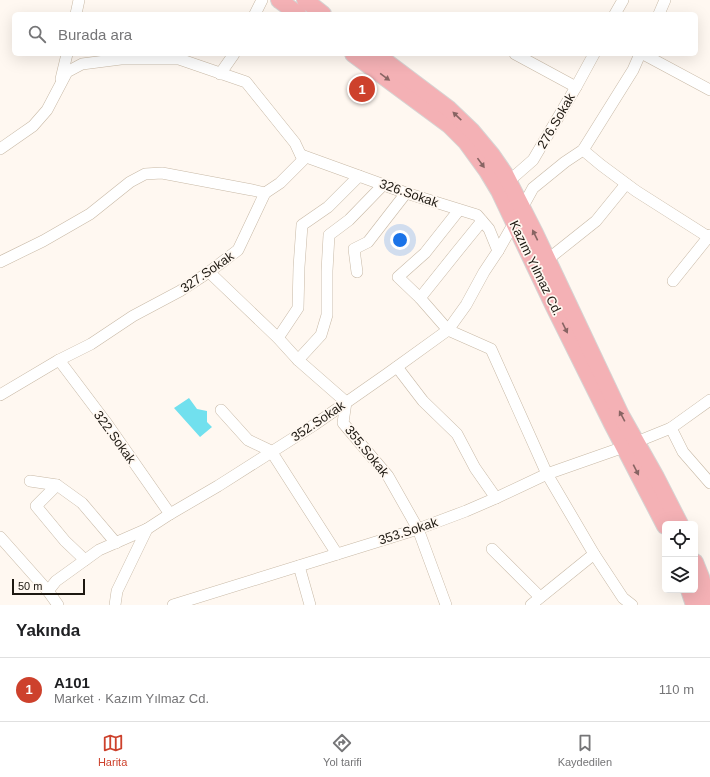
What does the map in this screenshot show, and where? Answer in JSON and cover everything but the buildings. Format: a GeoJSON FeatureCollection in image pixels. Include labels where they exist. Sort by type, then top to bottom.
{"type":"FeatureCollection","features":[{"type":"Feature","properties":{"kind":"highway"},"geometry":{"type":"LineString","coordinates":[[279,0],[295,12]]}},
{"type":"Feature","properties":{"kind":"highway"},"geometry":{"type":"LineString","coordinates":[[305,0],[320,12]]}},
{"type":"Feature","properties":{"kind":"highway","name":"Kazım Yılmaz Cd."},"geometry":{"type":"LineString","coordinates":[[356,56],[449,125],[466,142],[487,171],[499,191],[554,305],[630,445],[663,521]]}},
{"type":"Feature","properties":{"kind":"highway","name":"Kazım Yılmaz Cd."},"geometry":{"type":"LineString","coordinates":[[379,56],[449,109],[472,131],[492,154],[505,174],[618,408],[630,445],[656,477],[678,521]]}},
{"type":"Feature","properties":{"kind":"highway"},"geometry":{"type":"LineString","coordinates":[[698,566],[705,576],[708,605]]}},
{"type":"Feature","properties":{"kind":"highway"},"geometry":{"type":"LineString","coordinates":[[690,593],[694,605]]}},
{"type":"Feature","properties":{"kind":"street"},"geometry":{"type":"LineString","coordinates":[[76,12],[79,0]]}},
{"type":"Feature","properties":{"kind":"street"},"geometry":{"type":"LineString","coordinates":[[257,12],[262,0]]}},
{"type":"Feature","properties":{"kind":"street"},"geometry":{"type":"LineString","coordinates":[[617,12],[623,0]]}},
{"type":"Feature","properties":{"kind":"street"},"geometry":{"type":"LineString","coordinates":[[660,12],[665,0]]}},
{"type":"Feature","properties":{"kind":"street"},"geometry":{"type":"LineString","coordinates":[[58,89],[66,56]]}},
{"type":"Feature","properties":{"kind":"street"},"geometry":{"type":"LineString","coordinates":[[220,74],[233,56]]}},
{"type":"Feature","properties":{"kind":"street"},"geometry":{"type":"LineString","coordinates":[[519,56],[576,87]]}},
{"type":"Feature","properties":{"kind":"street","name":"276.Sokak"},"geometry":{"type":"LineString","coordinates":[[509,181],[533,160],[593,56]]}},
{"type":"Feature","properties":{"kind":"street"},"geometry":{"type":"LineString","coordinates":[[522,208],[533,188],[565,162],[583,150],[633,70],[639,56]]}},
{"type":"Feature","properties":{"kind":"street"},"geometry":{"type":"LineString","coordinates":[[647,56],[710,90]]}},
{"type":"Feature","properties":{"kind":"street"},"geometry":{"type":"LineString","coordinates":[[0,149],[33,126],[47,110],[67,72],[82,64],[121,59],[179,59],[246,82],[295,143],[303,160],[280,183],[264,193],[162,173],[145,174],[130,182],[90,214],[43,241],[0,262]]}},
{"type":"Feature","properties":{"kind":"street"},"geometry":{"type":"LineString","coordinates":[[583,150],[626,184],[709,237],[673,281]]}},
{"type":"Feature","properties":{"kind":"street","name":"326.Sokak"},"geometry":{"type":"LineString","coordinates":[[301,155],[406,193],[477,215],[482,221]]}},
{"type":"Feature","properties":{"kind":"street"},"geometry":{"type":"LineString","coordinates":[[278,338],[298,308],[302,224],[328,206],[358,176]]}},
{"type":"Feature","properties":{"kind":"street"},"geometry":{"type":"LineString","coordinates":[[298,360],[321,336],[327,315],[329,235],[349,220],[383,184]]}},
{"type":"Feature","properties":{"kind":"street"},"geometry":{"type":"LineString","coordinates":[[547,260],[596,221],[626,184]]}},
{"type":"Feature","properties":{"kind":"street","name":"327.Sokak"},"geometry":{"type":"LineString","coordinates":[[0,395],[59,360],[91,344],[133,316],[180,291],[209,272],[238,250],[264,193]]}},
{"type":"Feature","properties":{"kind":"street"},"geometry":{"type":"LineString","coordinates":[[357,272],[354,249],[368,242],[406,193]]}},
{"type":"Feature","properties":{"kind":"street"},"geometry":{"type":"LineString","coordinates":[[459,210],[425,253],[398,277],[420,298],[448,330],[491,349],[547,474],[594,554],[623,598],[632,605]]}},
{"type":"Feature","properties":{"kind":"street"},"geometry":{"type":"LineString","coordinates":[[420,298],[482,221],[488,229],[498,251]]}},
{"type":"Feature","properties":{"kind":"street","name":"352.Sokak"},"geometry":{"type":"LineString","coordinates":[[48,591],[56,581],[99,550],[147,529],[218,486],[314,425],[448,330],[466,305],[514,223]]}},
{"type":"Feature","properties":{"kind":"street"},"geometry":{"type":"LineString","coordinates":[[209,272],[278,338],[298,360],[346,402]]}},
{"type":"Feature","properties":{"kind":"street","name":"322.Sokak"},"geometry":{"type":"LineString","coordinates":[[59,360],[105,421],[170,514]]}},
{"type":"Feature","properties":{"kind":"street"},"geometry":{"type":"LineString","coordinates":[[397,367],[423,401],[457,434],[475,468],[496,498]]}},
{"type":"Feature","properties":{"kind":"street","name":"353.Sokak"},"geometry":{"type":"LineString","coordinates":[[173,605],[418,529],[466,511],[547,474],[630,445],[671,428],[710,400]]}},
{"type":"Feature","properties":{"kind":"street","name":"355.Sokak"},"geometry":{"type":"LineString","coordinates":[[346,402],[343,423],[388,476],[418,529],[446,605]]}},
{"type":"Feature","properties":{"kind":"street"},"geometry":{"type":"LineString","coordinates":[[221,410],[248,440],[271,452],[337,554]]}},
{"type":"Feature","properties":{"kind":"street"},"geometry":{"type":"LineString","coordinates":[[671,428],[683,452],[710,483]]}},
{"type":"Feature","properties":{"kind":"street"},"geometry":{"type":"LineString","coordinates":[[30,481],[57,485],[82,503],[116,542]]}},
{"type":"Feature","properties":{"kind":"street"},"geometry":{"type":"LineString","coordinates":[[57,485],[36,506],[65,541],[85,560]]}},
{"type":"Feature","properties":{"kind":"street"},"geometry":{"type":"LineString","coordinates":[[115,605],[117,591],[147,529]]}},
{"type":"Feature","properties":{"kind":"street"},"geometry":{"type":"LineString","coordinates":[[0,538],[48,591],[58,605]]}},
{"type":"Feature","properties":{"kind":"street"},"geometry":{"type":"LineString","coordinates":[[492,548],[540,597]]}},
{"type":"Feature","properties":{"kind":"street"},"geometry":{"type":"LineString","coordinates":[[531,605],[594,554]]}},
{"type":"Feature","properties":{"kind":"street"},"geometry":{"type":"LineString","coordinates":[[299,566],[310,605]]}},
{"type":"Feature","properties":{"kind":"water"},"geometry":{"type":"Polygon","coordinates":[[[189,398],[197,409],[207,411],[207,422],[212,427],[200,437],[174,408],[189,398]]]}},
{"type":"Feature","properties":{"kind":"place","name":"A101"},"geometry":{"type":"Point","coordinates":[362,89]}}]}
